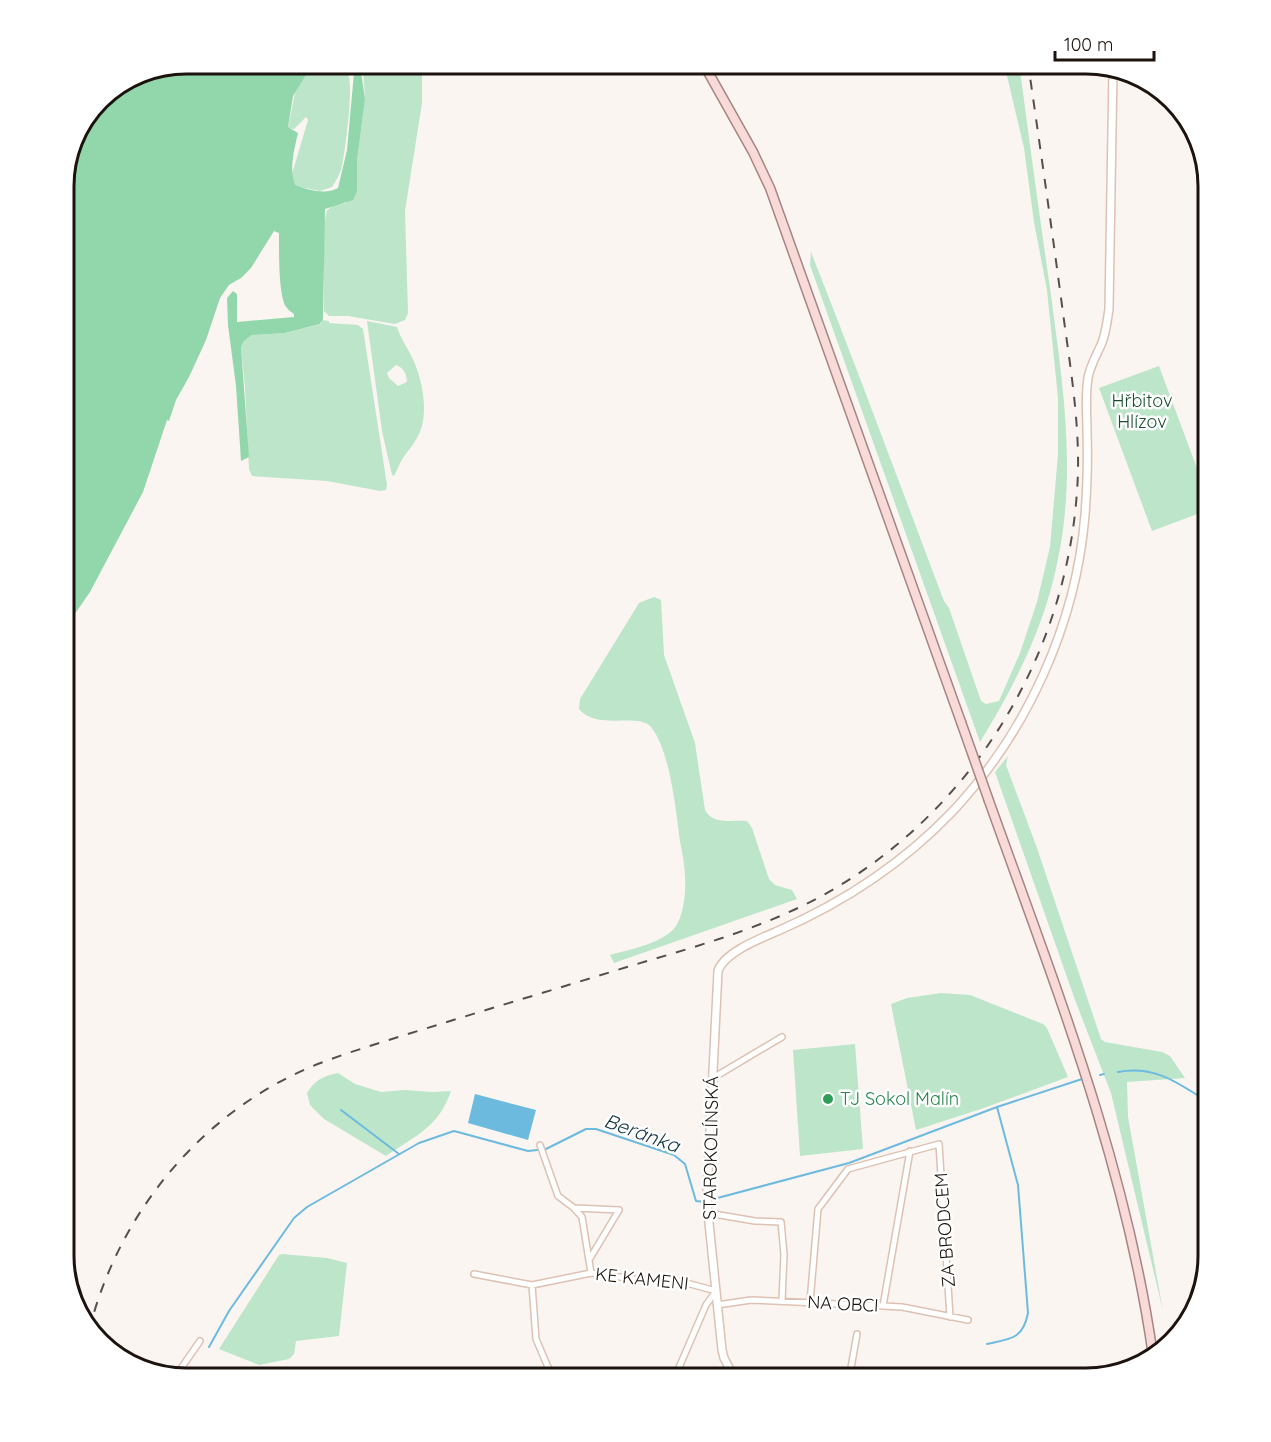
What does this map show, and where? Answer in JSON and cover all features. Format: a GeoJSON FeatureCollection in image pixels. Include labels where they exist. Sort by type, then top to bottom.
{"type":"FeatureCollection","features":[{"type":"Feature","properties":{"kind":"main road"},"geometry":{"type":"LineString","coordinates":[[709,74],[771,188],[1086,1073],[1105,1133],[1135,1249],[1152,1346]]}},
{"type":"Feature","properties":{"kind":"street","name":"STAROKOLÍNSKÁ"},"geometry":{"type":"LineString","coordinates":[[730,1369],[724,1358],[708,1209],[720,964],[725,958],[762,938],[841,899],[893,864],[935,829],[973,788],[1004,745],[1032,698],[1049,661],[1061,629],[1078,561],[1085,515],[1088,379],[1102,341],[1108,309],[1113,77]]}},
{"type":"Feature","properties":{"kind":"street"},"geometry":{"type":"LineString","coordinates":[[713,1078],[782,1037]]}},
{"type":"Feature","properties":{"kind":"street","name":"ZA BRODCEM"},"geometry":{"type":"LineString","coordinates":[[910,1151],[939,1144],[950,1317]]}},
{"type":"Feature","properties":{"kind":"street"},"geometry":{"type":"LineString","coordinates":[[540,1145],[558,1196],[582,1217],[591,1273]]}},
{"type":"Feature","properties":{"kind":"street"},"geometry":{"type":"LineString","coordinates":[[810,1302],[818,1209],[848,1169],[910,1151],[883,1306]]}},
{"type":"Feature","properties":{"kind":"street"},"geometry":{"type":"LineString","coordinates":[[574,1208],[619,1210],[588,1262]]}},
{"type":"Feature","properties":{"kind":"street"},"geometry":{"type":"LineString","coordinates":[[708,1209],[755,1221],[781,1222],[784,1254],[782,1301]]}},
{"type":"Feature","properties":{"kind":"street","name":"KE KAMENI"},"geometry":{"type":"LineString","coordinates":[[474,1274],[532,1285],[591,1273],[683,1282],[716,1291]]}},
{"type":"Feature","properties":{"kind":"street"},"geometry":{"type":"LineString","coordinates":[[532,1285],[536,1338],[549,1369]]}},
{"type":"Feature","properties":{"kind":"street"},"geometry":{"type":"LineString","coordinates":[[678,1369],[706,1305],[716,1291]]}},
{"type":"Feature","properties":{"kind":"street","name":"NA OBCI"},"geometry":{"type":"LineString","coordinates":[[717,1305],[751,1300],[902,1307],[968,1320]]}},
{"type":"Feature","properties":{"kind":"street"},"geometry":{"type":"LineString","coordinates":[[851,1369],[857,1334]]}},
{"type":"Feature","properties":{"kind":"street"},"geometry":{"type":"LineString","coordinates":[[181,1369],[200,1341]]}},
{"type":"Feature","properties":{"kind":"green space"},"geometry":{"type":"Polygon","coordinates":[[[179,74],[307,74],[293,96],[288,127],[298,133],[292,165],[293,178],[295,185],[311,190],[333,190],[338,188],[347,150],[354,74],[361,74],[365,99],[357,161],[357,191],[353,200],[325,209],[323,319],[320,324],[285,333],[252,335],[244,341],[241,347],[249,457],[241,461],[227,298],[233,291],[237,294],[237,322],[294,317],[284,303],[282,295],[279,233],[274,231],[251,268],[229,285],[220,298],[206,340],[176,400],[169,421],[167,420],[143,492],[90,592],[74,615],[74,171],[85,136],[106,106],[123,92],[157,77],[179,74]]]}},
{"type":"Feature","properties":{"kind":"green space"},"geometry":{"type":"Polygon","coordinates":[[[307,74],[348,74],[350,92],[347,136],[341,170],[332,187],[320,191],[295,186],[292,174],[308,120],[306,117],[294,129],[288,128],[295,93],[307,74]]]}},
{"type":"Feature","properties":{"kind":"green space"},"geometry":{"type":"Polygon","coordinates":[[[363,74],[422,74],[422,103],[405,211],[408,313],[405,320],[395,324],[348,316],[329,316],[324,311],[324,224],[327,210],[335,205],[346,203],[357,191],[357,161],[365,99],[363,74]]]}},
{"type":"Feature","properties":{"kind":"green space"},"geometry":{"type":"Polygon","coordinates":[[[1007,74],[1021,74],[1063,390],[1067,457],[1066,491],[1064,525],[1058,559],[1045,608],[1017,677],[980,742],[810,265],[811,252],[944,601],[949,608],[981,701],[986,704],[999,701],[1020,653],[1037,602],[1050,547],[1058,454],[1058,398],[1047,290],[1034,222],[1024,148],[1007,74]]]}},
{"type":"Feature","properties":{"kind":"green space"},"geometry":{"type":"Polygon","coordinates":[[[322,320],[329,321],[329,323],[358,325],[363,329],[386,490],[380,491],[327,481],[252,476],[249,469],[241,347],[244,341],[252,335],[285,333],[321,324],[322,320]]]}},
{"type":"Feature","properties":{"kind":"green space"},"geometry":{"type":"Polygon","coordinates":[[[367,321],[397,327],[415,364],[422,389],[424,416],[420,432],[394,476],[382,431],[367,321]],[[396,365],[387,373],[398,386],[407,382],[404,372],[396,365]]]}},
{"type":"Feature","properties":{"kind":"green space","name":"Hřbitov Hlízov"},"geometry":{"type":"Polygon","coordinates":[[[1159,366],[1198,471],[1198,514],[1152,531],[1099,388],[1159,366]]]}},
{"type":"Feature","properties":{"kind":"green space"},"geometry":{"type":"Polygon","coordinates":[[[654,597],[661,600],[664,655],[695,743],[705,810],[708,815],[718,820],[747,821],[752,828],[769,879],[775,885],[792,890],[797,899],[614,963],[610,955],[655,942],[670,932],[679,921],[685,895],[684,868],[674,798],[658,737],[645,723],[596,719],[579,709],[580,699],[639,603],[654,597]]]}},
{"type":"Feature","properties":{"kind":"green space"},"geometry":{"type":"Polygon","coordinates":[[[1008,756],[1006,765],[1037,848],[1101,1039],[1105,1042],[1162,1052],[1170,1056],[1185,1078],[1127,1082],[1128,1117],[1163,1311],[1111,1093],[1075,1000],[995,772],[1008,756]]]}},
{"type":"Feature","properties":{"kind":"green space"},"geometry":{"type":"Polygon","coordinates":[[[941,993],[970,995],[1043,1024],[1047,1028],[1068,1077],[916,1130],[891,1004],[907,998],[941,993]]]}},
{"type":"Feature","properties":{"kind":"green space","name":"TJ Sokol Malín"},"geometry":{"type":"Polygon","coordinates":[[[855,1044],[863,1149],[800,1156],[793,1050],[855,1044]]]}},
{"type":"Feature","properties":{"kind":"green space"},"geometry":{"type":"Polygon","coordinates":[[[338,1073],[355,1084],[381,1092],[451,1091],[440,1114],[425,1130],[386,1156],[324,1119],[310,1105],[307,1093],[313,1085],[324,1077],[338,1073]]]}},
{"type":"Feature","properties":{"kind":"green space"},"geometry":{"type":"Polygon","coordinates":[[[279,1255],[327,1258],[347,1263],[339,1336],[296,1341],[294,1354],[289,1359],[259,1365],[219,1349],[279,1255]]]}},
{"type":"Feature","properties":{"kind":"water"},"geometry":{"type":"Polygon","coordinates":[[[475,1094],[536,1110],[528,1140],[468,1123],[475,1094]]]}},
{"type":"Feature","properties":{"kind":"waterway","name":"Beránka"},"geometry":{"type":"LineString","coordinates":[[1118,1072],[1131,1070],[1155,1073],[1176,1082],[1198,1096]]}},
{"type":"Feature","properties":{"kind":"waterway","name":"Beránka"},"geometry":{"type":"LineString","coordinates":[[1100,1075],[1104,1074]]}},
{"type":"Feature","properties":{"kind":"waterway","name":"Beránka"},"geometry":{"type":"LineString","coordinates":[[710,1200],[849,1163],[997,1107],[1082,1079]]}},
{"type":"Feature","properties":{"kind":"waterway"},"geometry":{"type":"LineString","coordinates":[[987,1344],[1009,1339],[1019,1333],[1026,1322],[1028,1313],[1018,1185],[997,1107]]}},
{"type":"Feature","properties":{"kind":"waterway"},"geometry":{"type":"LineString","coordinates":[[341,1110],[399,1154]]}},
{"type":"Feature","properties":{"kind":"waterway","name":"Beránka"},"geometry":{"type":"LineString","coordinates":[[209,1347],[229,1311],[294,1218],[307,1207],[419,1143],[454,1131],[528,1151],[546,1149],[586,1129],[596,1129],[674,1155],[685,1164],[696,1201],[705,1202]]}},
{"type":"Feature","properties":{"kind":"railway"},"geometry":{"type":"LineString","coordinates":[[93,1318],[102,1289],[119,1249],[141,1211],[167,1175],[197,1143],[230,1114],[267,1089],[306,1069],[345,1054],[699,945],[794,910],[872,864],[923,822],[967,773],[1004,720],[1035,662],[1057,601],[1072,537],[1078,471],[1076,411],[1030,74]]}},
{"type":"Feature","properties":{"kind":"place","name":"TJ Sokol Malín"},"geometry":{"type":"Point","coordinates":[828,1099]}}]}
